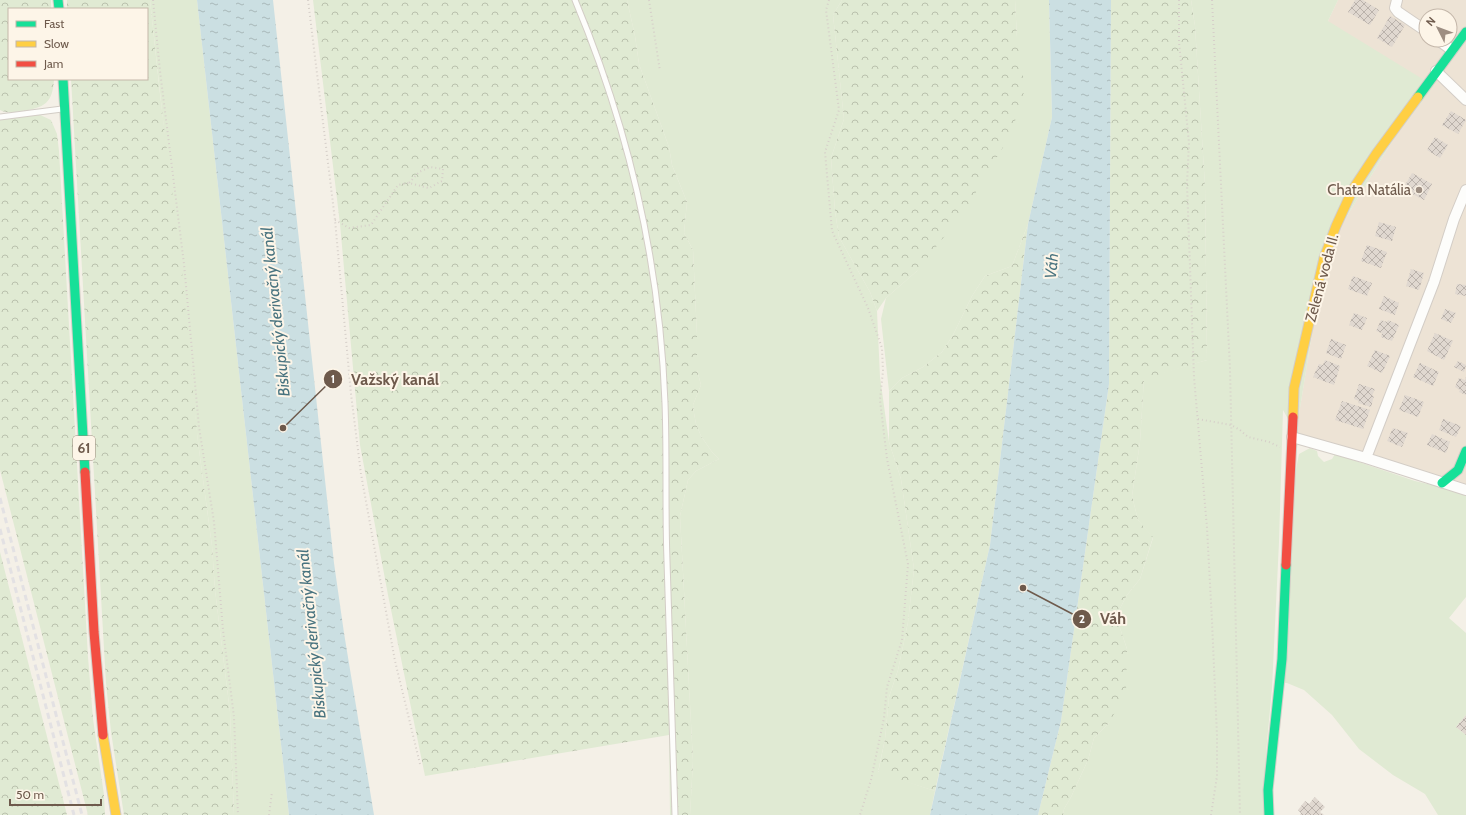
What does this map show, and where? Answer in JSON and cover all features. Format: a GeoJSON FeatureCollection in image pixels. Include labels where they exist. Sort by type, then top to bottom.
{"type":"FeatureCollection","features":[{"type":"Feature","properties":{"kind":"street"},"geometry":{"type":"LineString","coordinates":[[1397,0],[1395,8],[1398,12],[1418,26]]}},
{"type":"Feature","properties":{"kind":"street","name":"Zelená voda II."},"geometry":{"type":"LineString","coordinates":[[1269,815],[1268,790],[1282,659],[1294,388],[1324,258],[1336,226],[1353,189],[1376,154],[1466,32]]}},
{"type":"Feature","properties":{"kind":"street"},"geometry":{"type":"LineString","coordinates":[[1436,71],[1466,100]]}},
{"type":"Feature","properties":{"kind":"street","name":"61"},"geometry":{"type":"LineString","coordinates":[[63,80],[95,646],[104,748],[116,815]]}},
{"type":"Feature","properties":{"kind":"street"},"geometry":{"type":"LineString","coordinates":[[1366,458],[1434,282],[1454,219],[1466,190]]}},
{"type":"Feature","properties":{"kind":"street"},"geometry":{"type":"LineString","coordinates":[[1292,437],[1465,489]]}},
{"type":"Feature","properties":{"kind":"street"},"geometry":{"type":"LineString","coordinates":[[1442,483],[1458,470],[1466,452]]}},
{"type":"Feature","properties":{"kind":"street"},"geometry":{"type":"LineString","coordinates":[[1458,470],[1465,489]]}},
{"type":"Feature","properties":{"kind":"lane"},"geometry":{"type":"LineString","coordinates":[[575,0],[600,65],[627,150],[651,258],[658,314],[665,404],[667,560],[675,815]]}},
{"type":"Feature","properties":{"kind":"lane"},"geometry":{"type":"LineString","coordinates":[[0,117],[65,108]]}},
{"type":"Feature","properties":{"kind":"path"},"geometry":{"type":"LineString","coordinates":[[154,0],[160,65],[184,264],[199,427],[214,522],[223,630],[234,718],[238,815]]}},
{"type":"Feature","properties":{"kind":"path"},"geometry":{"type":"LineString","coordinates":[[308,0],[335,220],[361,474],[395,661],[420,764]]}},
{"type":"Feature","properties":{"kind":"path"},"geometry":{"type":"LineString","coordinates":[[649,0],[660,71]]}},
{"type":"Feature","properties":{"kind":"path"},"geometry":{"type":"LineString","coordinates":[[829,0],[826,10],[839,110],[825,152],[832,231],[868,308],[882,348],[883,371],[880,400],[887,459],[908,564],[902,640],[887,687],[884,718],[871,780],[860,815]]}},
{"type":"Feature","properties":{"kind":"path"},"geometry":{"type":"LineString","coordinates":[[1180,0],[1179,42],[1189,143],[1188,199],[1194,377],[1208,536],[1217,736],[1216,776],[1211,815]]}},
{"type":"Feature","properties":{"kind":"path"},"geometry":{"type":"LineString","coordinates":[[1212,0],[1230,369],[1240,815]]}},
{"type":"Feature","properties":{"kind":"path"},"geometry":{"type":"LineString","coordinates":[[335,220],[349,228],[371,225],[398,185],[409,183],[429,188],[442,181],[443,169],[430,167],[419,172],[409,183]]}},
{"type":"Feature","properties":{"kind":"path"},"geometry":{"type":"LineString","coordinates":[[1198,419],[1231,425],[1248,437],[1291,449]]}},
{"type":"Feature","properties":{"kind":"path"},"geometry":{"type":"LineString","coordinates":[[269,815],[272,792]]}},
{"type":"Feature","properties":{"kind":"shaded area"},"geometry":{"type":"Polygon","coordinates":[[[1338,0],[1466,0],[1466,485],[1296,433],[1313,327],[1338,231],[1394,138],[1328,21],[1338,0]]]}},
{"type":"Feature","properties":{"kind":"green space"},"geometry":{"type":"Polygon","coordinates":[[[0,0],[51,0],[51,8],[8,8],[8,80],[54,80],[52,94],[42,106],[30,110],[6,112],[0,110],[0,0]]]}},
{"type":"Feature","properties":{"kind":"green space"},"geometry":{"type":"Polygon","coordinates":[[[67,0],[150,0],[182,272],[198,442],[212,546],[215,590],[230,712],[234,815],[124,815],[111,732],[106,683],[71,80],[148,80],[148,8],[67,8],[67,0]]]}},
{"type":"Feature","properties":{"kind":"green space"},"geometry":{"type":"Polygon","coordinates":[[[150,0],[197,0],[289,815],[234,815],[230,712],[215,590],[212,546],[198,442],[150,0]]]}},
{"type":"Feature","properties":{"kind":"green space"},"geometry":{"type":"Polygon","coordinates":[[[313,0],[627,0],[635,36],[639,64],[669,147],[672,165],[687,202],[684,233],[693,250],[697,370],[701,385],[693,405],[696,424],[701,436],[719,459],[696,471],[688,480],[680,516],[693,761],[690,815],[670,815],[669,735],[425,776],[388,595],[360,445],[340,224],[313,0]]]}},
{"type":"Feature","properties":{"kind":"green space"},"geometry":{"type":"Polygon","coordinates":[[[627,0],[842,0],[833,15],[844,119],[831,158],[835,211],[839,237],[870,292],[877,311],[880,377],[889,442],[901,479],[914,569],[908,622],[898,670],[889,697],[885,739],[878,772],[935,791],[930,815],[690,815],[693,761],[680,516],[688,480],[696,471],[719,459],[701,436],[696,424],[693,405],[701,385],[697,370],[693,250],[684,233],[687,202],[672,165],[669,147],[639,64],[635,36],[627,0]]]}},
{"type":"Feature","properties":{"kind":"green space"},"geometry":{"type":"Polygon","coordinates":[[[842,0],[1015,0],[1017,38],[1025,89],[1011,134],[966,209],[917,271],[886,298],[877,311],[870,292],[839,237],[835,211],[831,158],[844,119],[833,15],[842,0]]]}},
{"type":"Feature","properties":{"kind":"green space"},"geometry":{"type":"Polygon","coordinates":[[[1015,0],[1049,0],[1052,117],[1028,224],[1012,266],[985,276],[972,296],[953,335],[942,352],[923,367],[902,378],[889,391],[881,319],[886,298],[917,271],[1017,38],[1015,0]]]}},
{"type":"Feature","properties":{"kind":"green space"},"geometry":{"type":"Polygon","coordinates":[[[1111,0],[1191,0],[1195,26],[1205,186],[1207,360],[1144,379],[1140,442],[1132,496],[1138,520],[1153,537],[1140,579],[1127,595],[1116,616],[1127,649],[1126,692],[1109,723],[1094,738],[1088,760],[1064,809],[1063,815],[1038,815],[1061,721],[1109,384],[1111,0]]]}},
{"type":"Feature","properties":{"kind":"green space"},"geometry":{"type":"Polygon","coordinates":[[[1191,0],[1338,0],[1328,21],[1434,86],[1394,138],[1338,231],[1313,327],[1296,433],[1283,410],[1279,542],[1272,688],[1266,753],[1265,815],[1063,815],[1064,809],[1088,760],[1094,738],[1109,723],[1127,649],[1116,616],[1127,595],[1140,579],[1153,538],[1138,520],[1132,496],[1140,442],[1144,378],[1207,360],[1205,186],[1195,26],[1191,0]]]}},
{"type":"Feature","properties":{"kind":"green space"},"geometry":{"type":"Polygon","coordinates":[[[38,114],[51,120],[57,134],[59,151],[88,657],[93,719],[104,795],[105,815],[88,815],[0,470],[0,119],[38,114]]]}},
{"type":"Feature","properties":{"kind":"green space"},"geometry":{"type":"Polygon","coordinates":[[[1028,224],[990,545],[935,791],[878,773],[885,739],[889,697],[898,670],[908,622],[914,569],[901,479],[889,442],[889,391],[902,378],[923,367],[942,352],[953,335],[972,296],[985,276],[1012,266],[1028,224]]]}},
{"type":"Feature","properties":{"kind":"green space"},"geometry":{"type":"Polygon","coordinates":[[[1310,448],[1317,451],[1318,456],[1324,462],[1332,459],[1335,454],[1415,481],[1466,493],[1466,597],[1449,618],[1466,633],[1466,715],[1456,727],[1466,735],[1466,815],[1438,815],[1425,794],[1393,775],[1359,749],[1332,715],[1304,690],[1287,683],[1283,683],[1294,480],[1299,454],[1310,448]]]}},
{"type":"Feature","properties":{"kind":"green space"},"geometry":{"type":"Polygon","coordinates":[[[0,552],[67,815],[0,815],[0,552]]]}},
{"type":"Feature","properties":{"kind":"water","name":"Biskupický derivačný kanál"},"geometry":{"type":"Polygon","coordinates":[[[197,0],[273,0],[334,563],[374,815],[289,815],[197,0]]]}},
{"type":"Feature","properties":{"kind":"water"},"geometry":{"type":"Polygon","coordinates":[[[1049,0],[1111,0],[1109,384],[1061,721],[1038,815],[930,815],[990,545],[1028,224],[1052,117],[1049,0]]]}},
{"type":"Feature","properties":{"kind":"building"},"geometry":{"type":"Polygon","coordinates":[[[1355,0],[1363,0],[1379,10],[1370,25],[1348,12],[1355,0]]]}},
{"type":"Feature","properties":{"kind":"building"},"geometry":{"type":"Polygon","coordinates":[[[1390,16],[1405,25],[1392,47],[1377,38],[1390,16]]]}},
{"type":"Feature","properties":{"kind":"building"},"geometry":{"type":"Polygon","coordinates":[[[1451,111],[1466,120],[1458,134],[1442,125],[1451,111]]]}},
{"type":"Feature","properties":{"kind":"building"},"geometry":{"type":"Polygon","coordinates":[[[1435,137],[1448,145],[1440,158],[1427,150],[1435,137]]]}},
{"type":"Feature","properties":{"kind":"building"},"geometry":{"type":"Polygon","coordinates":[[[1412,173],[1432,184],[1424,200],[1403,189],[1412,173]]]}},
{"type":"Feature","properties":{"kind":"building"},"geometry":{"type":"Polygon","coordinates":[[[1379,222],[1396,227],[1392,241],[1375,236],[1379,222]]]}},
{"type":"Feature","properties":{"kind":"building"},"geometry":{"type":"Polygon","coordinates":[[[1367,245],[1387,252],[1381,268],[1361,261],[1367,245]]]}},
{"type":"Feature","properties":{"kind":"building"},"geometry":{"type":"Polygon","coordinates":[[[1411,269],[1424,273],[1419,290],[1406,286],[1411,269]]]}},
{"type":"Feature","properties":{"kind":"building"},"geometry":{"type":"Polygon","coordinates":[[[1353,276],[1372,283],[1367,296],[1348,289],[1353,276]]]}},
{"type":"Feature","properties":{"kind":"building"},"geometry":{"type":"Polygon","coordinates":[[[1457,284],[1466,285],[1466,296],[1455,294],[1457,284]]]}},
{"type":"Feature","properties":{"kind":"building"},"geometry":{"type":"Polygon","coordinates":[[[1384,296],[1399,303],[1395,315],[1379,309],[1384,296]]]}},
{"type":"Feature","properties":{"kind":"building"},"geometry":{"type":"Polygon","coordinates":[[[1445,309],[1456,313],[1451,323],[1441,319],[1445,309]]]}},
{"type":"Feature","properties":{"kind":"building"},"geometry":{"type":"Polygon","coordinates":[[[1354,313],[1367,318],[1362,330],[1349,325],[1354,313]]]}},
{"type":"Feature","properties":{"kind":"building"},"geometry":{"type":"Polygon","coordinates":[[[1381,320],[1387,322],[1388,320],[1399,325],[1392,341],[1381,337],[1382,333],[1376,331],[1381,320]]]}},
{"type":"Feature","properties":{"kind":"building"},"geometry":{"type":"Polygon","coordinates":[[[1435,333],[1453,341],[1444,360],[1427,351],[1435,333]]]}},
{"type":"Feature","properties":{"kind":"building"},"geometry":{"type":"Polygon","coordinates":[[[1331,339],[1346,345],[1341,359],[1326,353],[1331,339]]]}},
{"type":"Feature","properties":{"kind":"building"},"geometry":{"type":"Polygon","coordinates":[[[1375,350],[1390,356],[1382,373],[1367,366],[1375,350]]]}},
{"type":"Feature","properties":{"kind":"building"},"geometry":{"type":"Polygon","coordinates":[[[1325,360],[1340,366],[1334,385],[1313,377],[1319,364],[1323,365],[1325,360]]]}},
{"type":"Feature","properties":{"kind":"building"},"geometry":{"type":"Polygon","coordinates":[[[1458,361],[1466,365],[1464,372],[1454,367],[1458,361]]]}},
{"type":"Feature","properties":{"kind":"building"},"geometry":{"type":"Polygon","coordinates":[[[1420,363],[1439,372],[1433,386],[1413,377],[1420,363]]]}},
{"type":"Feature","properties":{"kind":"building"},"geometry":{"type":"Polygon","coordinates":[[[1466,377],[1466,395],[1459,392],[1460,390],[1455,387],[1459,378],[1465,380],[1466,377]]]}},
{"type":"Feature","properties":{"kind":"building"},"geometry":{"type":"Polygon","coordinates":[[[1359,384],[1375,389],[1372,396],[1374,396],[1371,407],[1358,403],[1359,401],[1354,399],[1359,384]]]}},
{"type":"Feature","properties":{"kind":"building"},"geometry":{"type":"Polygon","coordinates":[[[1405,395],[1424,402],[1418,417],[1399,410],[1405,395]]]}},
{"type":"Feature","properties":{"kind":"building"},"geometry":{"type":"Polygon","coordinates":[[[1342,401],[1370,410],[1363,429],[1335,420],[1342,401]]]}},
{"type":"Feature","properties":{"kind":"building"},"geometry":{"type":"Polygon","coordinates":[[[1443,419],[1461,426],[1456,437],[1439,430],[1443,419]]]}},
{"type":"Feature","properties":{"kind":"building"},"geometry":{"type":"Polygon","coordinates":[[[1393,428],[1408,433],[1402,447],[1387,441],[1393,428]]]}},
{"type":"Feature","properties":{"kind":"building"},"geometry":{"type":"Polygon","coordinates":[[[1432,434],[1450,442],[1446,453],[1427,445],[1432,434]]]}},
{"type":"Feature","properties":{"kind":"building"},"geometry":{"type":"Polygon","coordinates":[[[1466,715],[1466,735],[1456,727],[1466,715]]]}},
{"type":"Feature","properties":{"kind":"building"},"geometry":{"type":"Polygon","coordinates":[[[1315,797],[1325,807],[1320,812],[1324,815],[1300,815],[1301,813],[1298,810],[1305,801],[1309,804],[1315,797]]]}},
{"type":"Feature","properties":{"kind":"railway"},"geometry":{"type":"LineString","coordinates":[[0,498],[82,815]]}},
{"type":"Feature","properties":{"kind":"railway"},"geometry":{"type":"LineString","coordinates":[[0,529],[74,815]]}},
{"type":"Feature","properties":{"kind":"traffic: fast"},"geometry":{"type":"LineString","coordinates":[[58,0],[59,8]]}},
{"type":"Feature","properties":{"kind":"traffic: fast"},"geometry":{"type":"LineString","coordinates":[[1418,97],[1466,32]]}},
{"type":"Feature","properties":{"kind":"traffic: fast"},"geometry":{"type":"LineString","coordinates":[[63,80],[85,472]]}},
{"type":"Feature","properties":{"kind":"traffic: fast"},"geometry":{"type":"LineString","coordinates":[[1442,483],[1458,470],[1466,451]]}},
{"type":"Feature","properties":{"kind":"traffic: fast"},"geometry":{"type":"LineString","coordinates":[[1269,815],[1268,790],[1282,659],[1286,565]]}},
{"type":"Feature","properties":{"kind":"traffic: slow"},"geometry":{"type":"LineString","coordinates":[[1293,417],[1294,388],[1324,258],[1336,226],[1353,189],[1376,154],[1418,97]]}},
{"type":"Feature","properties":{"kind":"traffic: slow"},"geometry":{"type":"LineString","coordinates":[[103,735],[116,815]]}},
{"type":"Feature","properties":{"kind":"traffic: jam"},"geometry":{"type":"LineString","coordinates":[[1286,565],[1293,417]]}},
{"type":"Feature","properties":{"kind":"traffic: jam"},"geometry":{"type":"LineString","coordinates":[[85,472],[94,632],[103,735]]}},
{"type":"Feature","properties":{"kind":"place","name":"Chata Natália"},"geometry":{"type":"Point","coordinates":[1419,190]}},
{"type":"Feature","properties":{"kind":"place","name":"Važský kanál"},"geometry":{"type":"Point","coordinates":[283,428]}},
{"type":"Feature","properties":{"kind":"place","name":"Váh"},"geometry":{"type":"Point","coordinates":[1023,588]}}]}
